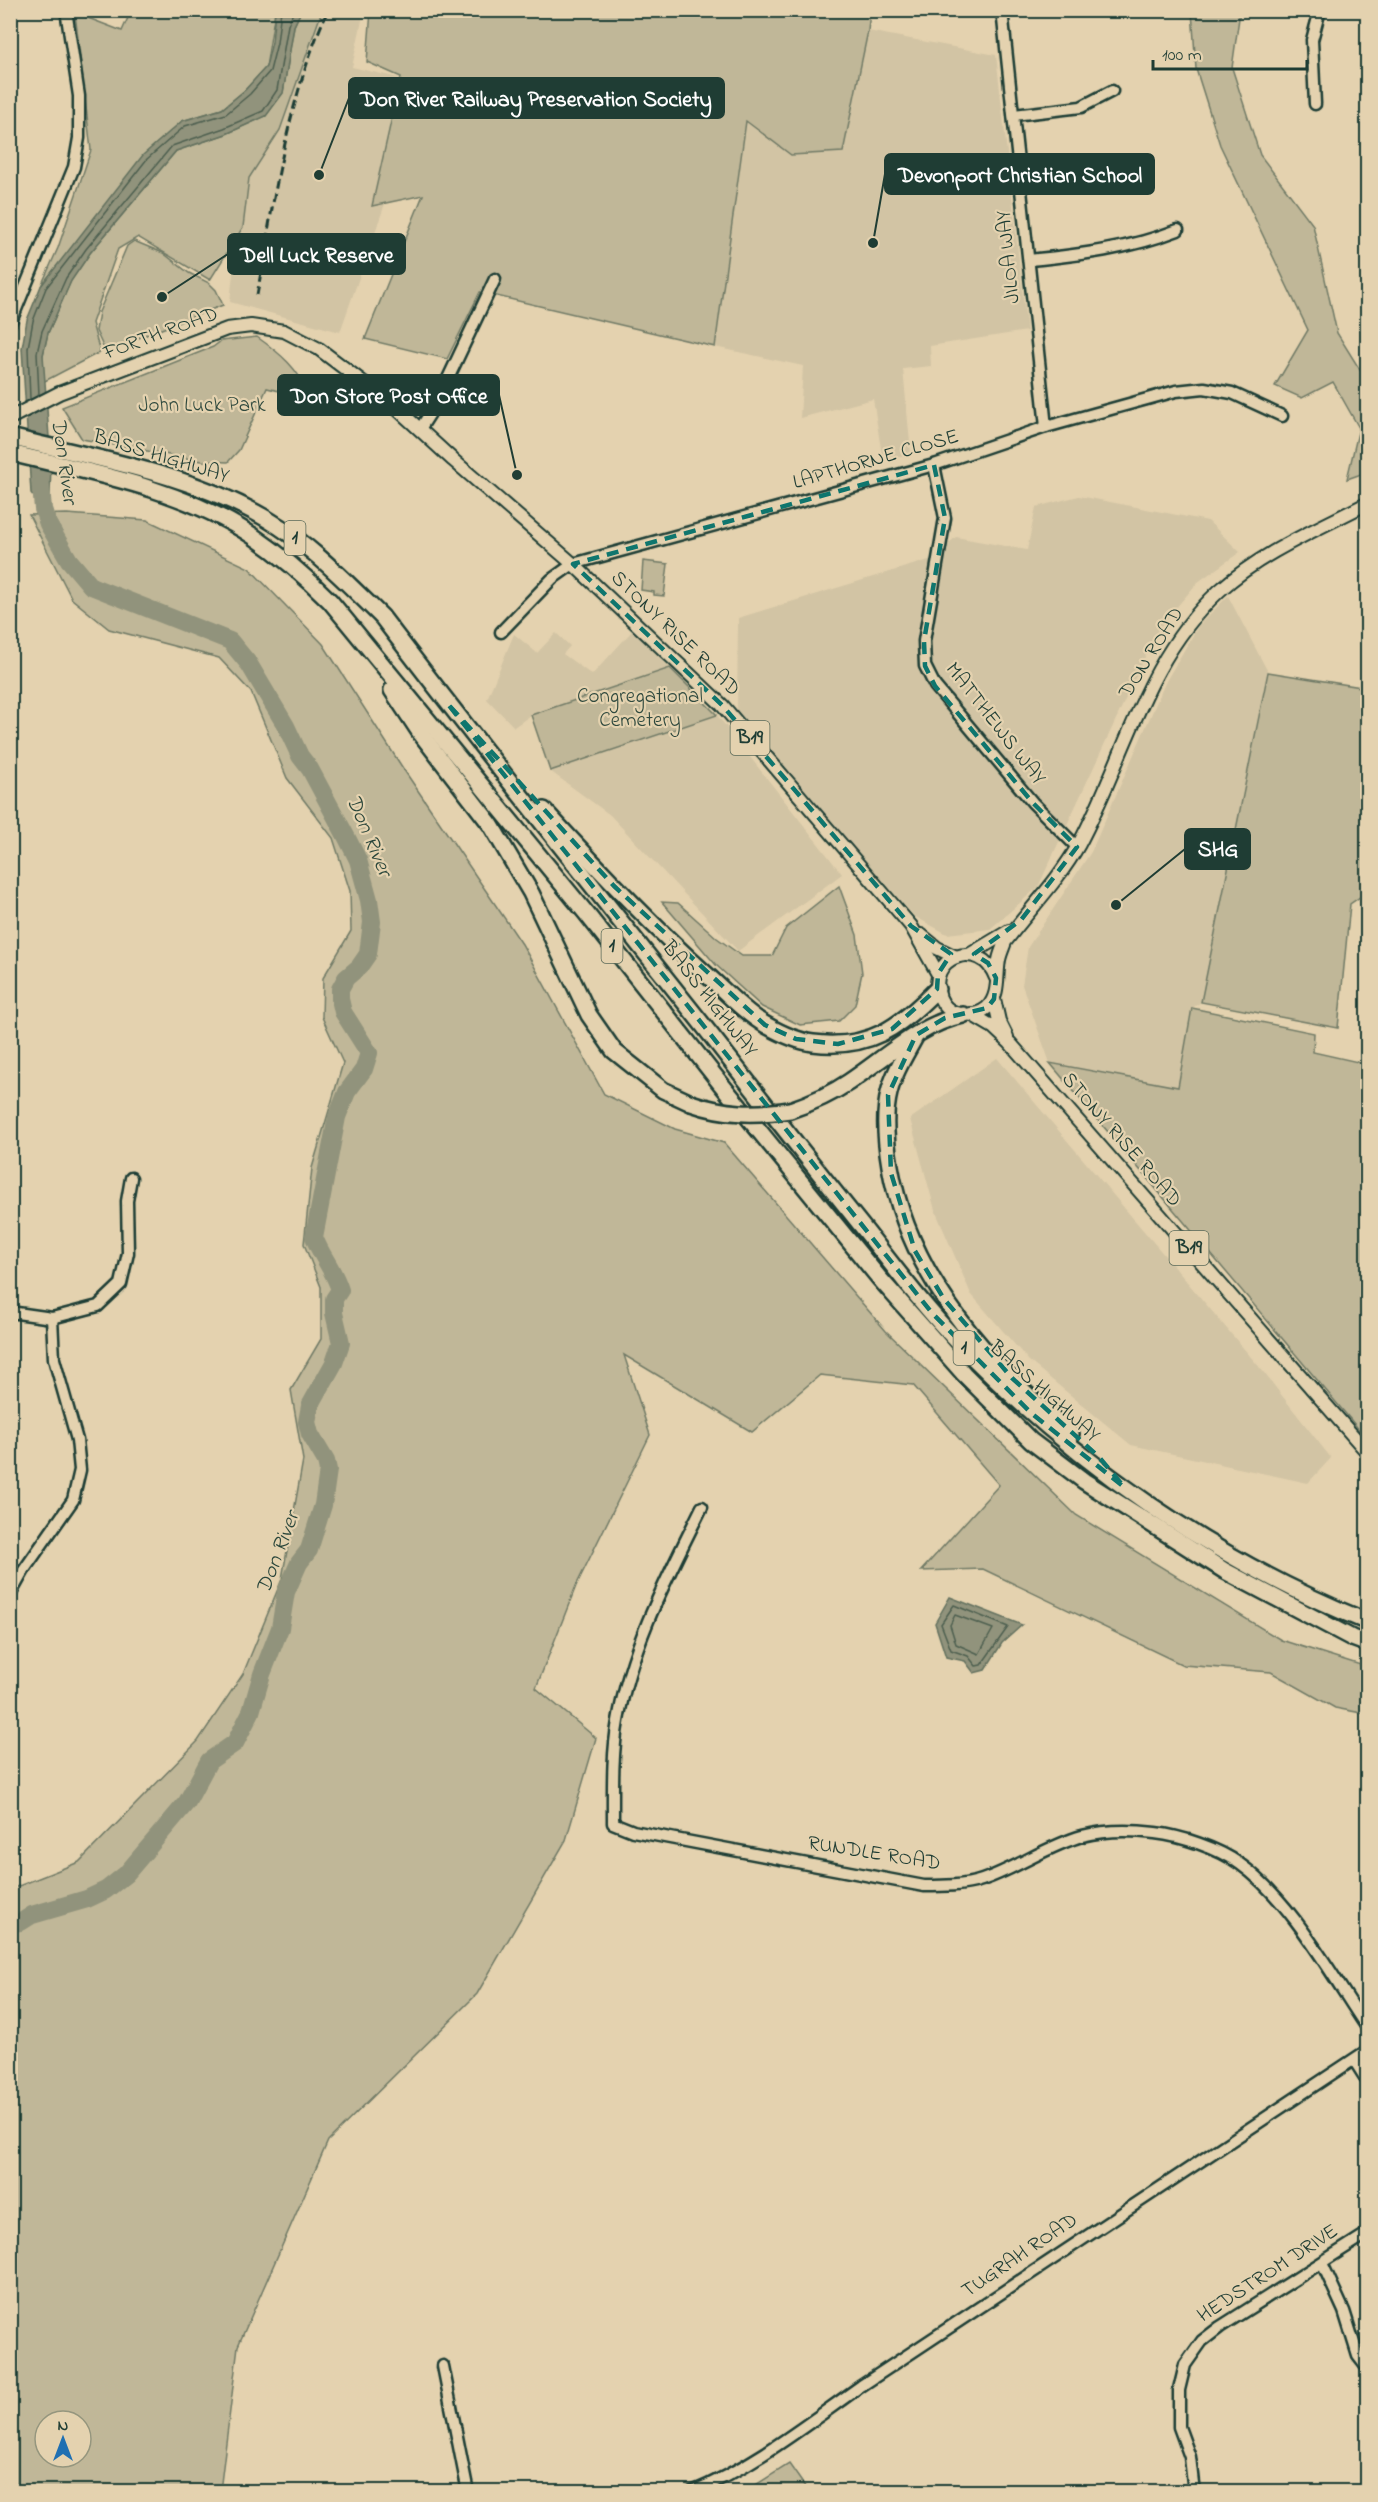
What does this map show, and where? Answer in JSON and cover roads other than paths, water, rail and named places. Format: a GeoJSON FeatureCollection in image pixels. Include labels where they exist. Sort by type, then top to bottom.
{"type":"FeatureCollection","features":[{"type":"Feature","properties":{"kind":"highway","name":"BASS HIGHWAY"},"geometry":{"type":"LineString","coordinates":[[10,438],[85,463],[192,504],[253,536],[305,576],[342,615],[586,913],[721,1084],[873,1270],[964,1374],[1032,1441],[1084,1482],[1225,1571],[1323,1624],[1368,1644]]}},
{"type":"Feature","properties":{"kind":"highway","name":"BASS HIGHWAY"},"geometry":{"type":"LineString","coordinates":[[10,453],[139,468],[208,490],[269,520],[335,571],[382,617],[447,703],[933,1313],[974,1359],[1031,1413],[1124,1488],[1174,1522],[1302,1594],[1368,1623]]}},
{"type":"Feature","properties":{"kind":"highway"},"geometry":{"type":"LineString","coordinates":[[342,615],[421,734],[491,825],[531,893],[590,1015],[614,1051],[663,1090],[716,1112],[744,1115],[790,1110],[820,1100],[937,1022],[967,1014]]}},
{"type":"Feature","properties":{"kind":"highway"},"geometry":{"type":"LineString","coordinates":[[447,703],[614,886],[682,952],[765,1025],[796,1039],[813,1043],[838,1044],[859,1041],[892,1029],[912,1015],[937,981]]}},
{"type":"Feature","properties":{"kind":"highway"},"geometry":{"type":"LineString","coordinates":[[916,1035],[894,1074],[888,1095],[886,1119],[887,1147],[897,1198],[915,1251],[944,1299],[977,1340],[1032,1398],[1099,1457],[1124,1488]]}},
{"type":"Feature","properties":{"kind":"main road","name":"FORTH ROAD"},"geometry":{"type":"LineString","coordinates":[[12,416],[59,393],[219,332],[243,326],[263,327],[297,336],[371,387],[573,564]]}},
{"type":"Feature","properties":{"kind":"main road","name":"DON ROAD"},"geometry":{"type":"LineString","coordinates":[[996,978],[999,958],[1005,942],[1077,847],[1098,806],[1146,690],[1182,633],[1218,593],[1245,569],[1267,554],[1368,503]]}},
{"type":"Feature","properties":{"kind":"main road","name":"STONY RISE ROAD"},"geometry":{"type":"LineString","coordinates":[[573,564],[722,705],[911,926],[937,948],[962,956]]}},
{"type":"Feature","properties":{"kind":"main road","name":"DON ROAD"},"geometry":{"type":"LineString","coordinates":[[962,956],[1005,934],[1021,920]]}},
{"type":"Feature","properties":{"kind":"main road","name":"STONY RISE ROAD"},"geometry":{"type":"LineString","coordinates":[[911,926],[937,981]]}},
{"type":"Feature","properties":{"kind":"main road"},"geometry":{"type":"LineString","coordinates":[[937,981],[945,964],[962,956]]}},
{"type":"Feature","properties":{"kind":"main road","name":"B19"},"geometry":{"type":"LineString","coordinates":[[962,956],[979,957],[988,963],[996,978],[997,989],[994,999]]}},
{"type":"Feature","properties":{"kind":"main road","name":"B19"},"geometry":{"type":"LineString","coordinates":[[937,981],[942,1003],[952,1011],[967,1014]]}},
{"type":"Feature","properties":{"kind":"main road","name":"STONY RISE ROAD"},"geometry":{"type":"LineString","coordinates":[[994,999],[999,1021],[1010,1043]]}},
{"type":"Feature","properties":{"kind":"main road"},"geometry":{"type":"LineString","coordinates":[[967,1014],[987,1008],[994,999]]}},
{"type":"Feature","properties":{"kind":"main road","name":"STONY RISE ROAD"},"geometry":{"type":"LineString","coordinates":[[967,1014],[993,1027],[1010,1043],[1368,1453]]}},
{"type":"Feature","properties":{"kind":"street"},"geometry":{"type":"LineString","coordinates":[[10,324],[74,167],[79,138],[79,96],[66,10]]}},
{"type":"Feature","properties":{"kind":"street","name":"JILOA WAY"},"geometry":{"type":"LineString","coordinates":[[1002,10],[1046,427]]}},
{"type":"Feature","properties":{"kind":"street"},"geometry":{"type":"LineString","coordinates":[[1315,104],[1312,40],[1320,10]]}},
{"type":"Feature","properties":{"kind":"street"},"geometry":{"type":"LineString","coordinates":[[1014,115],[1081,107],[1112,91]]}},
{"type":"Feature","properties":{"kind":"street"},"geometry":{"type":"LineString","coordinates":[[1029,260],[1120,249],[1178,230]]}},
{"type":"Feature","properties":{"kind":"street"},"geometry":{"type":"LineString","coordinates":[[420,429],[436,404],[495,279]]}},
{"type":"Feature","properties":{"kind":"street","name":"LAPTHORNE CLOSE"},"geometry":{"type":"LineString","coordinates":[[501,632],[552,579],[573,564],[934,465],[1046,427],[1176,391],[1204,388],[1232,393],[1282,416]]}},
{"type":"Feature","properties":{"kind":"street","name":"MATTHEWS WAY"},"geometry":{"type":"LineString","coordinates":[[934,465],[945,518],[924,641],[925,666],[935,686],[1033,803],[1077,847]]}},
{"type":"Feature","properties":{"kind":"street"},"geometry":{"type":"LineString","coordinates":[[10,1312],[52,1318],[99,1306],[121,1284],[128,1253],[127,1201],[131,1178]]}},
{"type":"Feature","properties":{"kind":"street"},"geometry":{"type":"LineString","coordinates":[[10,1595],[24,1570],[73,1500],[80,1470],[77,1440],[54,1359],[52,1318]]}},
{"type":"Feature","properties":{"kind":"street","name":"RUNDLE ROAD"},"geometry":{"type":"LineString","coordinates":[[702,1507],[658,1597],[627,1681],[617,1723],[613,1823],[633,1831],[924,1886],[948,1886],[982,1880],[1058,1845],[1084,1836],[1142,1831],[1168,1834],[1194,1842],[1239,1863],[1278,1899],[1368,2029]]}},
{"type":"Feature","properties":{"kind":"street","name":"TUGRAH ROAD"},"geometry":{"type":"LineString","coordinates":[[692,2492],[781,2443],[861,2386],[1368,2050]]}},
{"type":"Feature","properties":{"kind":"street"},"geometry":{"type":"LineString","coordinates":[[1353,2060],[1368,2082]]}},
{"type":"Feature","properties":{"kind":"street","name":"HEDSTROM DRIVE"},"geometry":{"type":"LineString","coordinates":[[1194,2492],[1190,2457],[1179,2427],[1179,2390],[1185,2366],[1202,2341],[1220,2327],[1368,2233]]}},
{"type":"Feature","properties":{"kind":"street"},"geometry":{"type":"LineString","coordinates":[[1322,2263],[1344,2311],[1358,2356],[1368,2369]]}},
{"type":"Feature","properties":{"kind":"street"},"geometry":{"type":"LineString","coordinates":[[443,2366],[468,2492]]}},
{"type":"Feature","properties":{"kind":"water"},"geometry":{"type":"Polygon","coordinates":[[[275,11],[301,11],[294,26],[283,93],[266,116],[226,134],[176,151],[90,253],[71,281],[48,333],[43,355],[51,464],[50,496],[43,509],[31,493],[22,348],[27,320],[41,286],[143,155],[182,121],[222,109],[245,90],[266,67],[272,42],[275,11]]]}},
{"type":"Feature","properties":{"kind":"water"},"geometry":{"type":"Polygon","coordinates":[[[950,1597],[1022,1625],[1002,1643],[985,1670],[974,1673],[965,1661],[946,1657],[935,1623],[950,1597]]]}},
{"type":"Feature","properties":{"kind":"waterway","name":"Don River"},"geometry":{"type":"LineString","coordinates":[[10,1924],[87,1899],[106,1890],[126,1874],[187,1802],[209,1761],[235,1743],[251,1712],[262,1674],[280,1628],[286,1592],[299,1563],[309,1550],[323,1505],[328,1470],[326,1461],[310,1434],[307,1422],[310,1406],[334,1363],[341,1343],[334,1313],[334,1299],[340,1290],[314,1237],[337,1117],[347,1092],[364,1069],[369,1053],[343,1012],[340,989],[346,978],[359,967],[368,954],[372,922],[369,900],[358,860],[310,769],[300,756],[286,726],[249,664],[230,641],[91,586],[69,560],[48,524],[43,509],[41,486]]}},
{"type":"Feature","properties":{"kind":"railway"},"geometry":{"type":"LineString","coordinates":[[257,295],[276,186],[292,114],[314,44],[328,10]]}},
{"type":"Feature","properties":{"kind":"place","name":"Don River Railway Preservation Society"},"geometry":{"type":"Point","coordinates":[319,175]}},
{"type":"Feature","properties":{"kind":"place","name":"Devonport Christian School"},"geometry":{"type":"Point","coordinates":[873,243]}},
{"type":"Feature","properties":{"kind":"place","name":"Dell Luck Reserve"},"geometry":{"type":"Point","coordinates":[162,297]}},
{"type":"Feature","properties":{"kind":"place","name":"Don Store Post Office"},"geometry":{"type":"Point","coordinates":[517,475]}},
{"type":"Feature","properties":{"kind":"place","name":"SHG"},"geometry":{"type":"Point","coordinates":[1116,905]}},
{"type":"Feature","properties":{"kind":"park label","name":"John Luck Park"},"geometry":{"type":"Point","coordinates":[202,406]}},
{"type":"Feature","properties":{"kind":"park label","name":"Congregational Cemetery"},"geometry":{"type":"Point","coordinates":[640,709]}}]}
